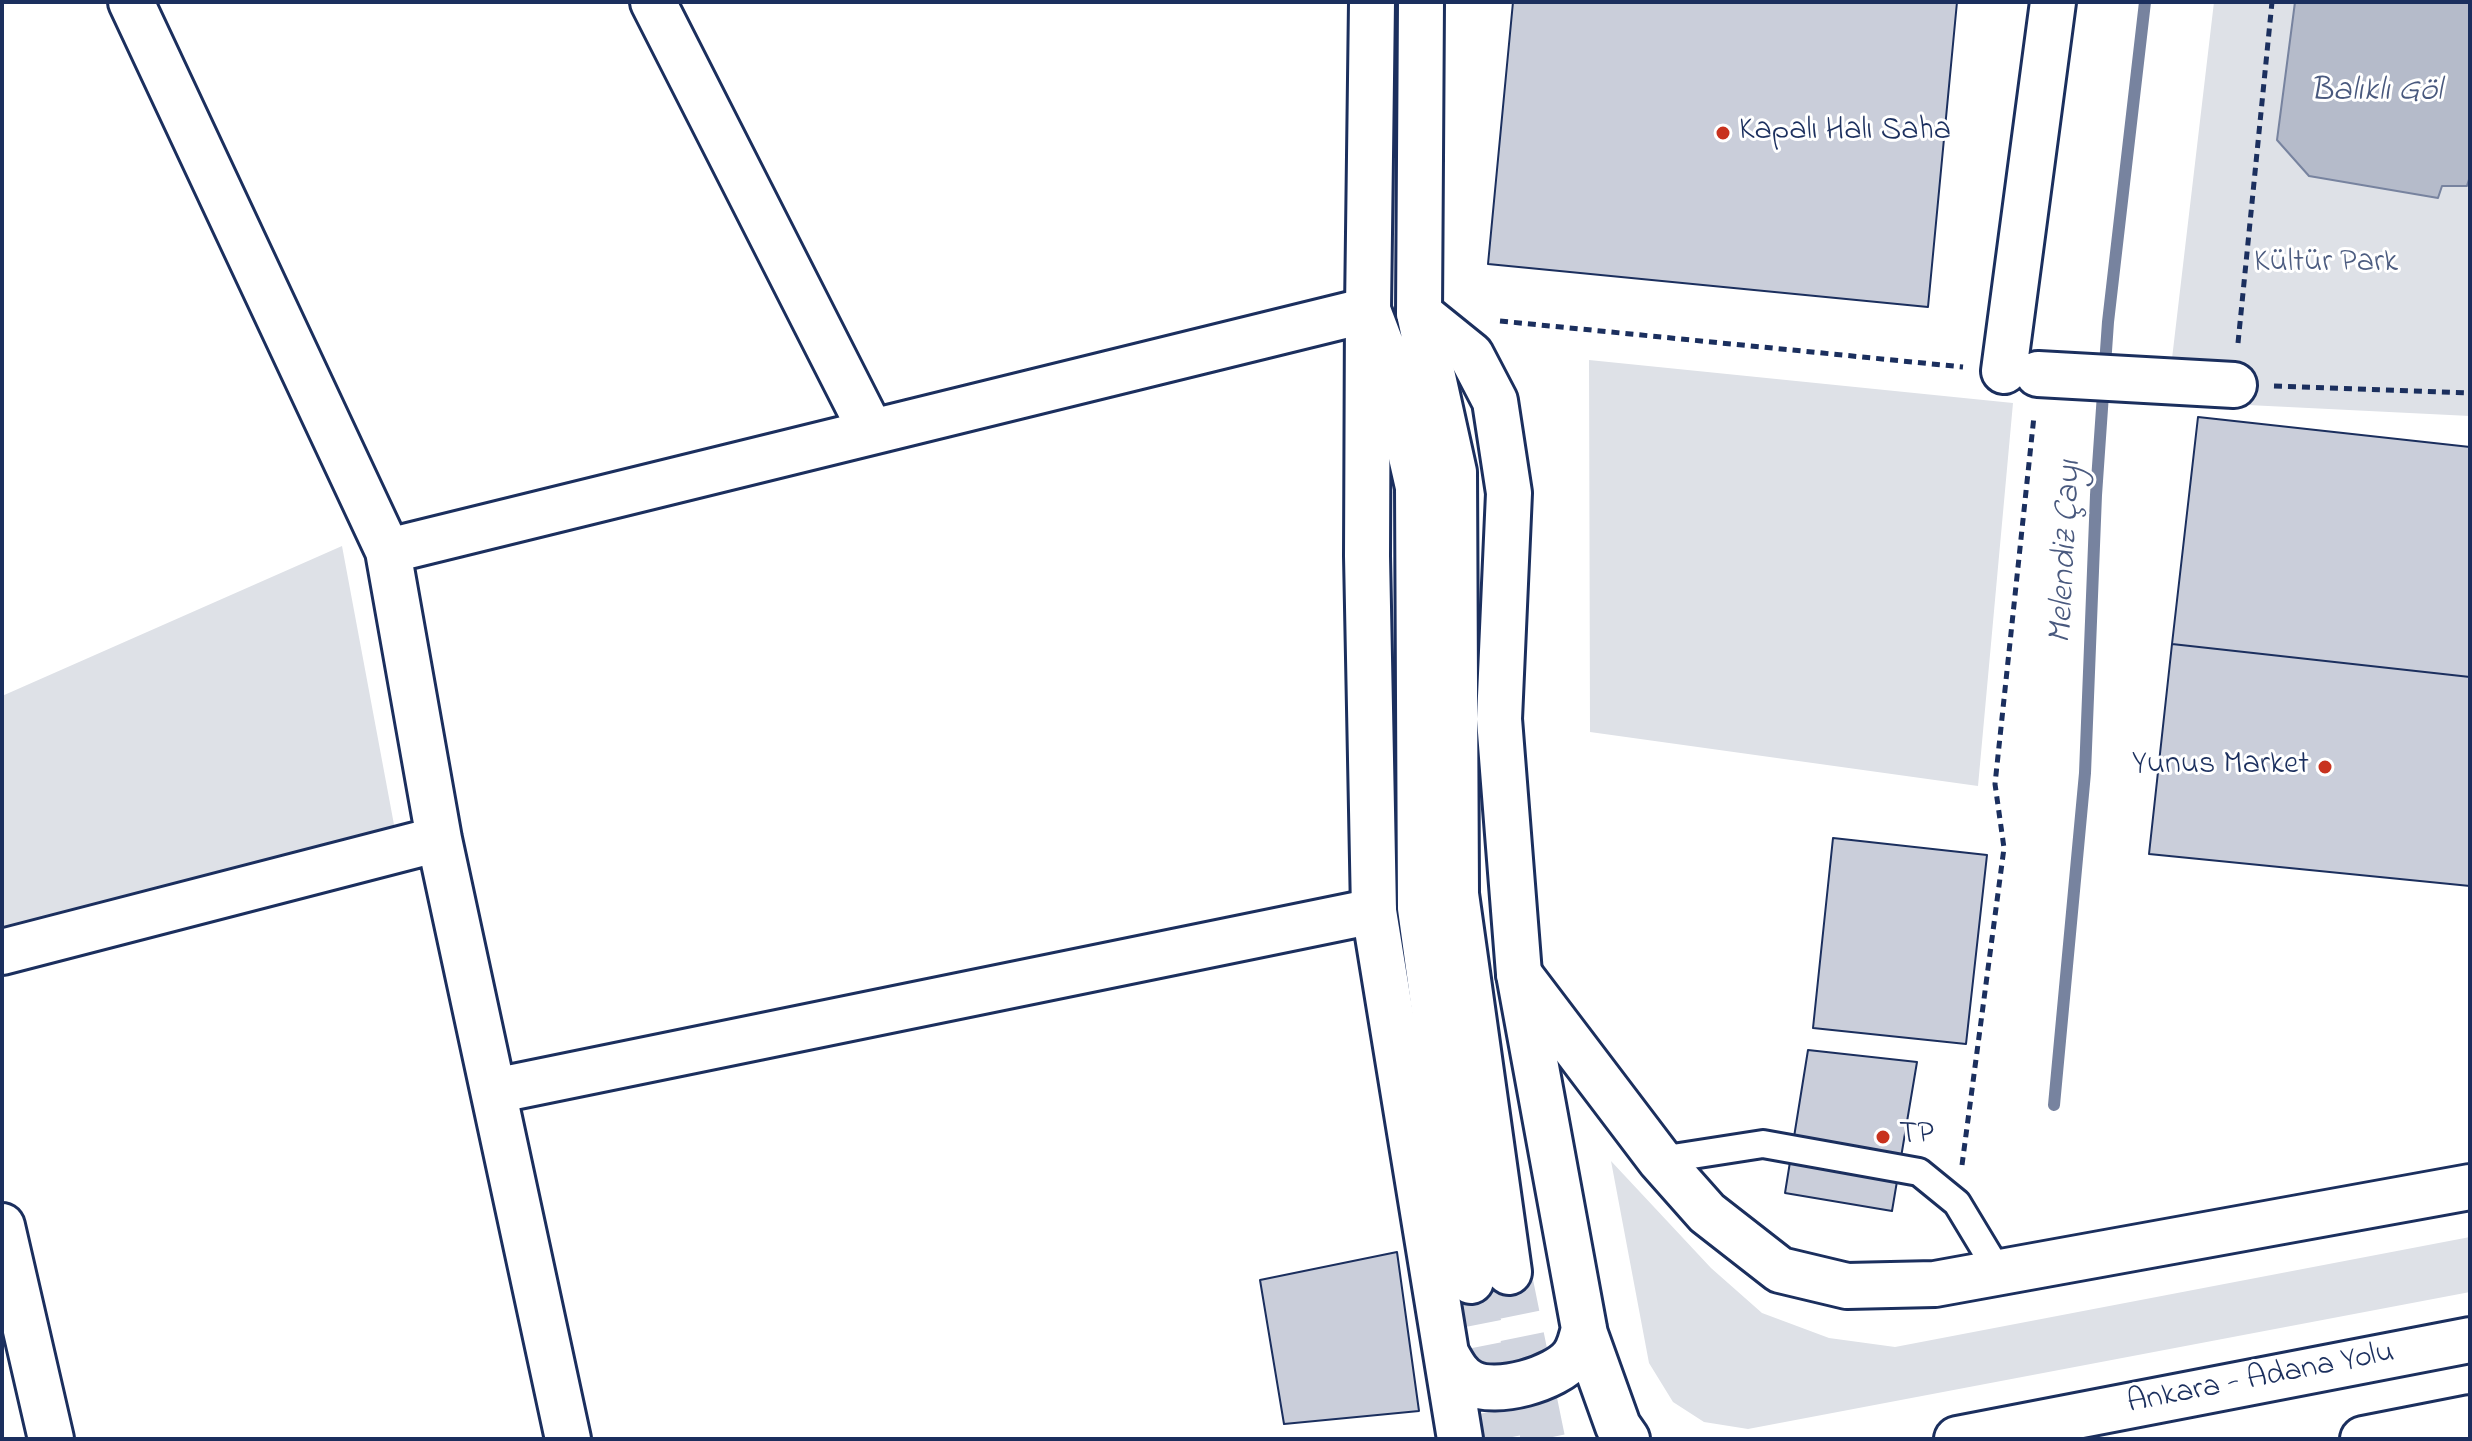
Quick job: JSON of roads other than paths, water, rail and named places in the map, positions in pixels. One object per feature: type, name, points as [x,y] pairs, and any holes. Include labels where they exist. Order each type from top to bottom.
[{"type":"main road","points":[[131,2],[388,551],[439,839],[568,1439]]},
{"type":"main road","points":[[653,2],[871,431]]},
{"type":"main road","points":[[1372,2],[1367,556],[1374,911],[1460,1439]]},
{"type":"main road","points":[[1368,310],[1392,373],[1418,487],[1420,908],[1490,1277],[1456,894],[1454,472],[1419,313],[1421,2]]},
{"type":"main road","points":[[2053,2],[2021,372],[2234,385]]},
{"type":"main road","points":[[388,551],[1368,310]]},
{"type":"main road","points":[[1419,313],[1471,355],[1495,401],[1509,493],[1499,719],[1519,974],[1584,1328],[1618,1426],[1627,1439]]},
{"type":"main road","points":[[2,952],[439,839]]},
{"type":"main road","points":[[494,1091],[1374,911]]},
{"type":"main road","points":[[1519,974],[1660,1160],[1707,1213],[1780,1270],[1847,1286],[1935,1284],[2470,1187]]},
{"type":"main road","points":[[2,1226],[51,1439]]},
{"type":"main road","points":[[1447,1355],[1461,1376],[1473,1384],[1496,1388],[1507,1386],[1548,1377],[1561,1368],[1574,1356],[1584,1328]]},
{"type":"main road","name":"Ankara - Adana Yolu","points":[[1957,1439],[2470,1340]]},
{"type":"main road","points":[[2363,1439],[2470,1418]]},
{"type":"lane","points":[[1660,1160],[1763,1144],[1919,1172],[1957,1203],[1998,1271]]},
{"type":"water","name":"Balıklı Göl","points":[[2295,2],[2470,2],[2470,176],[2467,186],[2442,186],[2438,198],[2309,176],[2277,140]]},
{"type":"waterway","name":"Melendiz Çayı","points":[[2054,1105],[2085,773],[2096,495],[2108,322],[2145,2]]},
{"type":"tunnel","points":[[1509,1272],[1543,1439]]},
{"type":"tunnel","points":[[1471,1281],[1502,1439]]},
{"type":"place","name":"Kapalı Halı Saha","points":[[1723,133]]},
{"type":"place","name":"Yunus Market","points":[[2325,767]]},
{"type":"place","name":"TP","points":[[1883,1137]]},
{"type":"park label","name":"Kültür Park","points":[[2326,265]]}]
